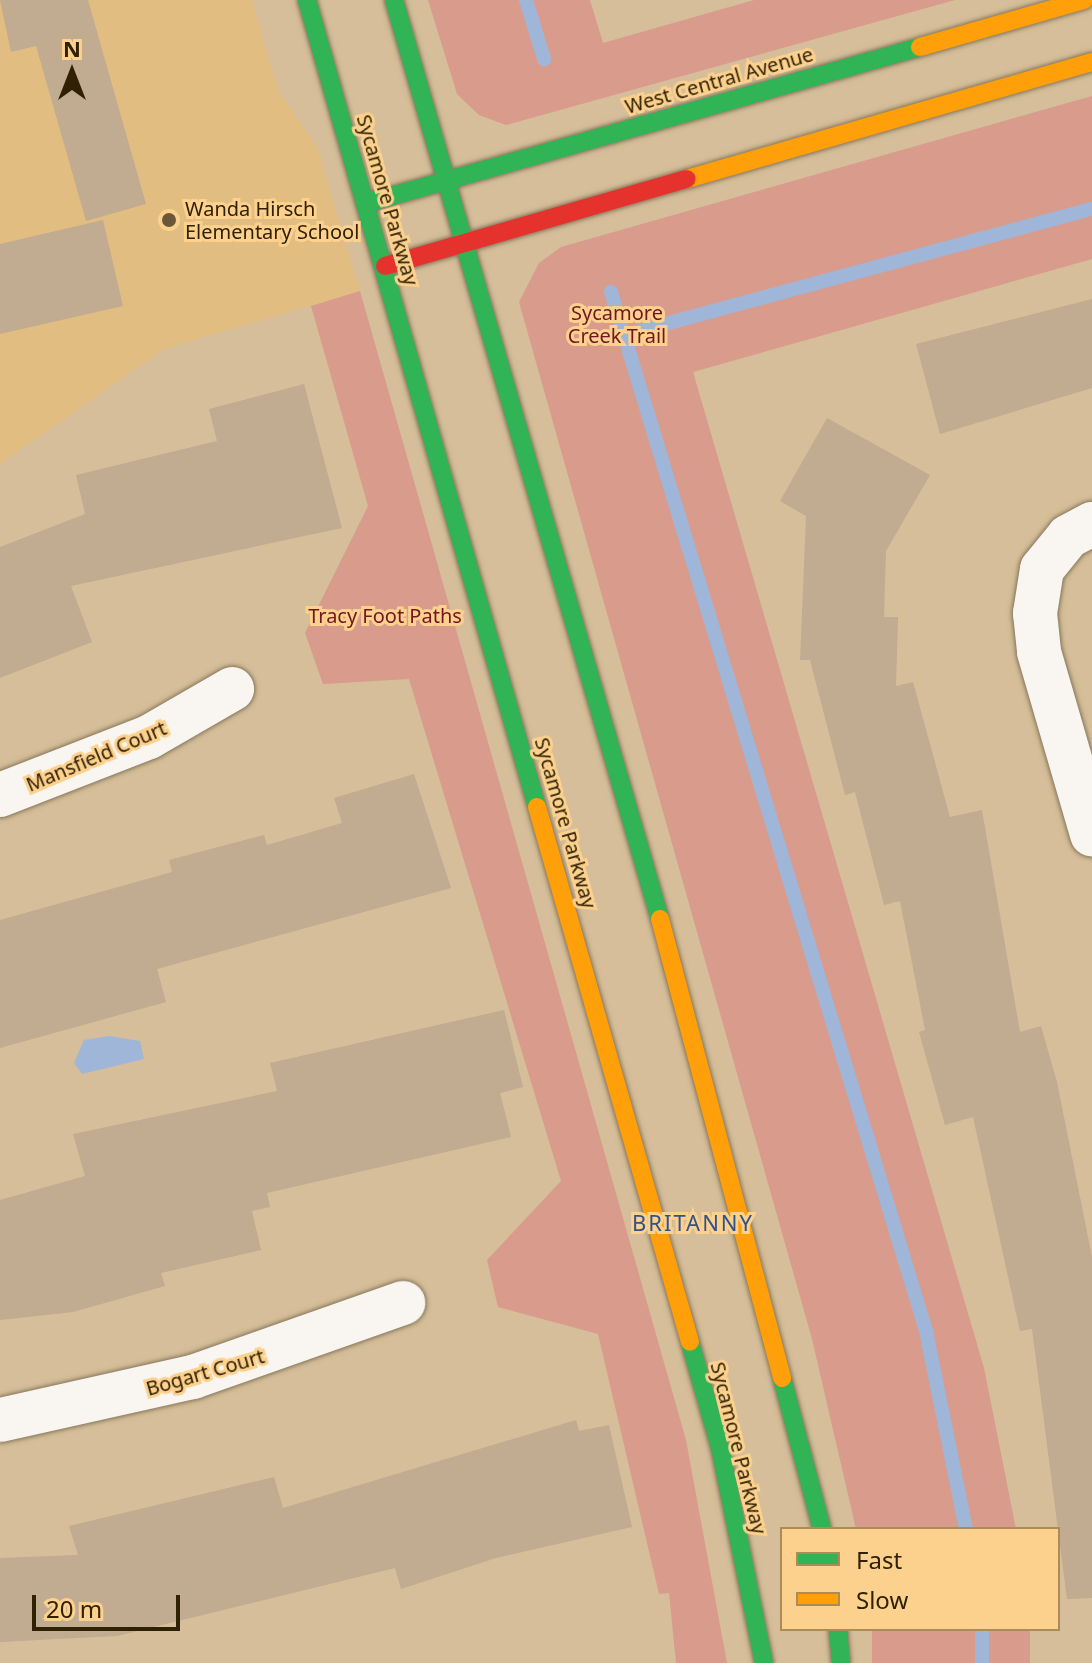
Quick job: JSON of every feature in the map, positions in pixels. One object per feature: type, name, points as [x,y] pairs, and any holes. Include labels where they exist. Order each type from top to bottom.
[{"type":"main road","name":"Sycamore Parkway","points":[[307,0],[720,1447],[764,1663]]},
{"type":"main road","points":[[394,0],[636,829],[821,1527]]},
{"type":"main road","name":"West Central Avenue","points":[[367,203],[1084,0]]},
{"type":"main road","points":[[385,266],[1092,62]]},
{"type":"main road","points":[[838,1631],[841,1663]]},
{"type":"street","points":[[1092,524],[1068,537],[1042,569],[1039,652],[1092,834]]},
{"type":"street","name":"Mansfield Court","points":[[0,795],[149,737],[232,689]]},
{"type":"street","name":"Bogart Court","points":[[0,1420],[193,1377],[403,1303]]},
{"type":"shaded area","name":"Wanda Hirsch Elementary School","points":[[0,0],[252,0],[278,90],[318,149],[360,291],[164,349],[0,464]]},
{"type":"green space","points":[[428,0],[590,0],[603,43],[754,0],[955,0],[506,125],[479,115],[457,94]]},
{"type":"green space","name":"Sycamore Creek Trail","points":[[1092,96],[1092,259],[693,372],[984,1368],[1016,1527],[856,1527],[812,1339],[519,302],[539,263],[561,247]]},
{"type":"green space","name":"Tracy Foot Paths","points":[[360,291],[686,1440],[727,1663],[676,1663],[669,1593],[659,1594],[598,1334],[498,1307],[487,1260],[561,1181],[409,679],[323,684],[305,633],[368,506],[311,306]]},
{"type":"green space","points":[[872,1631],[1030,1631],[1030,1663],[872,1663]]},
{"type":"water","points":[[109,1036],[140,1041],[144,1059],[82,1074],[74,1063],[84,1040]]},
{"type":"building","points":[[0,0],[88,0],[146,204],[86,221],[36,46],[11,52]]},
{"type":"building","points":[[103,220],[123,306],[0,334],[0,244]]},
{"type":"building","points":[[1092,299],[1092,388],[940,434],[916,344]]},
{"type":"building","points":[[304,384],[342,528],[71,586],[92,642],[0,678],[0,547],[85,514],[76,475],[217,441],[209,409]]},
{"type":"building","points":[[827,418],[930,475],[886,551],[884,617],[898,617],[896,686],[913,682],[950,817],[982,810],[1020,1032],[1041,1026],[1057,1082],[1092,1257],[1092,1598],[1067,1599],[1032,1329],[1020,1331],[973,1117],[945,1125],[919,1032],[925,1030],[900,901],[884,905],[855,792],[845,795],[810,660],[800,660],[806,516],[780,501]]},
{"type":"building","points":[[414,774],[451,888],[157,969],[166,1002],[0,1048],[0,920],[172,872],[169,860],[264,835],[267,845],[342,823],[334,798]]},
{"type":"building","points":[[504,1010],[523,1087],[500,1093],[511,1137],[267,1193],[270,1207],[252,1211],[261,1250],[161,1273],[165,1286],[73,1312],[0,1320],[0,1200],[85,1176],[73,1134],[277,1091],[270,1063]]},
{"type":"building","points":[[576,1420],[579,1431],[609,1425],[632,1527],[496,1558],[401,1589],[395,1568],[117,1636],[0,1642],[0,1558],[78,1555],[69,1526],[274,1477],[283,1508]]},
{"type":"waterway","points":[[526,0],[544,59]]},
{"type":"waterway","points":[[624,335],[1092,209]]},
{"type":"waterway","points":[[611,292],[926,1331],[966,1527]]},
{"type":"waterway","points":[[982,1631],[982,1663]]},
{"type":"traffic: fast","points":[[307,0],[537,807]]},
{"type":"traffic: fast","points":[[394,0],[660,919]]},
{"type":"traffic: fast","points":[[367,203],[920,47]]},
{"type":"traffic: fast","points":[[690,1342],[720,1447],[764,1663]]},
{"type":"traffic: fast","points":[[782,1378],[821,1527]]},
{"type":"traffic: fast","points":[[838,1631],[841,1663]]},
{"type":"traffic: slow","points":[[920,47],[1084,0]]},
{"type":"traffic: slow","points":[[687,179],[1092,62]]},
{"type":"traffic: slow","points":[[537,807],[690,1342]]},
{"type":"traffic: slow","points":[[660,919],[782,1378]]},
{"type":"traffic: jam","points":[[385,266],[687,179]]},
{"type":"place","name":"Wanda Hirsch Elementary School","points":[[169,220]]},
{"type":"district","name":"BRITANNY","points":[[693,1223]]}]
